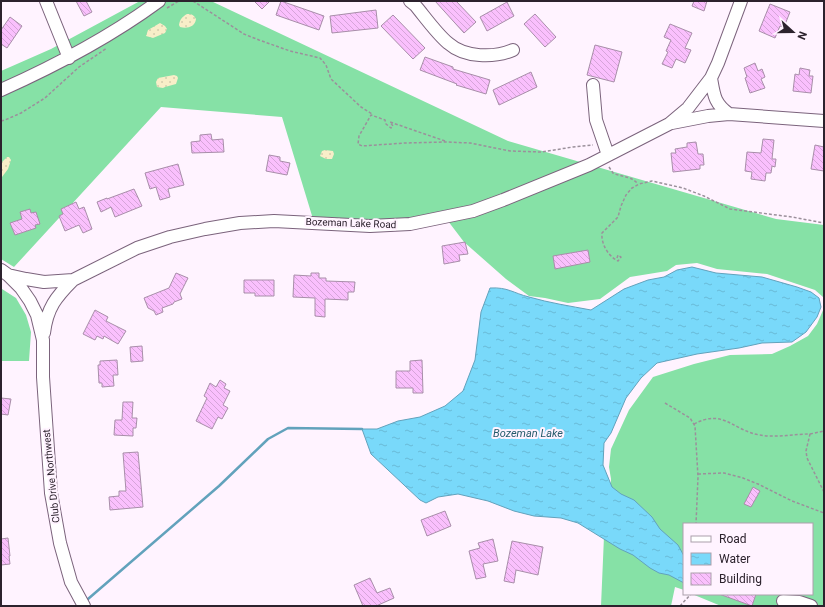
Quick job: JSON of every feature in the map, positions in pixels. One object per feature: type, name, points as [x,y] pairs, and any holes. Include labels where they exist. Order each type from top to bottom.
[{"type":"street","points":[[46,1],[69,58]]},
{"type":"street","points":[[410,1],[446,42],[462,52],[483,55],[504,54],[513,50]]},
{"type":"street","name":"Bozeman Lake Road","points":[[5,272],[26,279],[44,282],[73,280],[137,248],[170,237],[240,223],[274,221],[370,226],[410,224],[473,211],[533,188],[589,164],[608,159],[669,124],[688,108],[711,78],[741,1]]},
{"type":"street","points":[[1,90],[69,58],[161,6]]},
{"type":"street","points":[[711,78],[718,105],[730,114]]},
{"type":"street","points":[[593,85],[596,120],[608,159]]},
{"type":"street","points":[[669,124],[692,118],[730,114],[824,122]]},
{"type":"street","name":"Club Drive Northwest","points":[[5,272],[21,288],[30,301],[37,315],[43,340]]},
{"type":"street","name":"Club Drive Northwest","points":[[73,280],[62,290],[51,305],[46,321],[43,340],[43,377],[51,493],[60,543],[71,582],[84,606]]},
{"type":"street","points":[[784,601],[798,602],[811,606]]},
{"type":"path","points":[[161,6],[179,1]]},
{"type":"path","points":[[193,1],[244,34],[290,51],[320,58],[326,65],[332,79],[361,107],[372,114]]},
{"type":"path","points":[[1,121],[21,113],[45,98],[79,67],[111,46]]},
{"type":"path","points":[[445,141],[390,122],[393,126],[390,128],[386,124],[386,120],[371,115],[359,136],[358,144],[362,146],[405,143],[470,143],[510,152],[541,152],[578,146],[597,146]]},
{"type":"path","points":[[608,159],[612,173],[628,177],[636,181],[638,184]]},
{"type":"path","points":[[617,258],[618,256],[621,257],[618,261],[614,259],[606,249],[602,233],[618,217],[624,200],[632,188],[639,184],[652,181],[683,188],[704,196],[730,210],[792,217],[824,223]]},
{"type":"path","points":[[665,403],[690,418],[695,426],[698,474],[696,523]]},
{"type":"path","points":[[694,424],[708,418],[718,418],[739,426],[752,434],[810,434],[806,451],[807,458],[824,492]]},
{"type":"path","points":[[810,434],[824,431]]},
{"type":"path","points":[[698,474],[724,473],[743,478],[792,501],[824,513]]},
{"type":"path","points":[[680,606],[690,595]]},
{"type":"green space","points":[[140,1],[211,1],[508,141],[776,219],[824,225],[824,304],[823,297],[815,290],[767,274],[717,269],[697,263],[676,265],[667,271],[630,277],[600,299],[568,303],[529,296],[506,279],[464,242],[448,221],[388,232],[313,219],[282,117],[161,107],[14,267],[1,259],[1,71],[51,49]]},
{"type":"green space","points":[[2,289],[16,298],[26,315],[31,332],[29,361],[1,361]]},
{"type":"green space","points":[[824,308],[824,606],[721,606],[694,595],[813,595],[813,523],[683,523],[683,590],[675,587],[671,606],[601,606],[605,513],[610,495],[611,479],[609,467],[611,449],[629,410],[653,377],[694,364],[730,355],[772,354],[808,336],[817,324]]},
{"type":"sand","points":[[187,14],[194,16],[196,19],[194,24],[190,27],[180,27],[179,25],[181,20]]},
{"type":"sand","points":[[160,23],[167,29],[165,33],[153,38],[146,36],[148,30]]},
{"type":"sand","points":[[174,75],[178,78],[176,84],[163,88],[157,87],[156,82],[158,78]]},
{"type":"sand","points":[[322,151],[333,151],[334,154],[332,159],[326,159],[320,156]]},
{"type":"sand","points":[[7,157],[11,160],[8,169],[2,177],[1,163]]},
{"type":"water","name":"Bozeman Lake","points":[[692,267],[716,273],[762,277],[811,292],[819,298],[821,307],[817,317],[806,332],[792,342],[762,343],[697,354],[657,363],[641,378],[626,398],[611,433],[604,443],[603,465],[612,487],[621,494],[634,500],[652,517],[660,529],[678,545],[683,554],[683,582],[669,575],[659,573],[650,568],[633,555],[620,549],[578,523],[561,518],[534,516],[514,511],[488,501],[458,494],[438,497],[426,503],[420,500],[371,454],[362,429],[377,429],[398,421],[420,417],[445,406],[463,391],[475,360],[481,312],[490,288],[506,289],[537,299],[591,310],[624,289],[648,280],[664,277],[677,270]]},
{"type":"building","points":[[76,1],[86,1],[92,12],[84,16]]},
{"type":"building","points":[[254,1],[270,1],[262,9]]},
{"type":"building","points":[[281,1],[324,16],[319,30],[276,15]]},
{"type":"building","points":[[435,1],[456,1],[476,22],[464,33]]},
{"type":"building","points":[[694,1],[707,1],[704,11],[692,6]]},
{"type":"building","points":[[507,2],[514,16],[487,31],[480,17]]},
{"type":"building","points":[[770,4],[790,12],[784,27],[780,26],[775,38],[759,31]]},
{"type":"building","points":[[376,10],[378,28],[332,33],[330,16]]},
{"type":"building","points":[[535,14],[556,37],[545,47],[524,24]]},
{"type":"building","points":[[393,15],[425,48],[413,59],[381,26]]},
{"type":"building","points":[[10,17],[22,26],[7,48],[1,44],[1,30]]},
{"type":"building","points":[[670,24],[692,33],[685,48],[691,50],[685,63],[676,59],[672,68],[662,64],[668,52],[666,51],[671,40],[664,37]]},
{"type":"building","points":[[595,45],[622,52],[614,82],[587,75]]},
{"type":"building","points":[[425,57],[453,67],[453,69],[490,80],[486,94],[456,85],[457,84],[420,70]]},
{"type":"building","points":[[755,63],[758,71],[762,69],[765,77],[761,79],[765,88],[750,93],[745,78],[747,77],[744,68]]},
{"type":"building","points":[[800,68],[810,70],[809,76],[813,76],[811,93],[793,91],[795,74],[799,75]]},
{"type":"building","points":[[531,72],[537,87],[499,105],[493,90]]},
{"type":"building","points":[[211,134],[212,140],[223,139],[224,152],[192,153],[191,142],[200,141],[200,135]]},
{"type":"building","points":[[763,139],[774,140],[772,159],[776,159],[775,167],[772,166],[771,173],[766,173],[765,181],[751,179],[752,172],[745,171],[747,152],[761,153]]},
{"type":"building","points":[[696,142],[698,154],[703,154],[704,165],[700,165],[700,169],[673,172],[671,153],[676,153],[675,149],[687,147],[687,143]]},
{"type":"building","points":[[815,145],[824,147],[824,171],[811,169]]},
{"type":"building","points":[[269,155],[280,157],[280,161],[290,163],[287,175],[266,171]]},
{"type":"building","points":[[178,164],[184,185],[168,189],[170,197],[160,200],[156,187],[150,189],[145,173]]},
{"type":"building","points":[[134,189],[142,206],[115,217],[111,207],[101,212],[97,202]]},
{"type":"building","points":[[76,202],[79,209],[84,207],[92,229],[83,233],[79,225],[65,231],[59,216],[63,214],[61,209]]},
{"type":"building","points":[[30,209],[31,213],[36,212],[40,224],[35,225],[36,228],[15,235],[10,223],[22,219],[20,212]]},
{"type":"building","points":[[465,242],[468,254],[459,255],[460,261],[444,264],[442,246]]},
{"type":"building","points":[[588,250],[590,262],[555,269],[553,256]]},
{"type":"building","points":[[176,273],[188,278],[180,294],[182,299],[162,308],[163,312],[156,315],[154,311],[148,308],[144,298],[169,288]]},
{"type":"building","points":[[311,273],[319,273],[319,278],[326,278],[326,281],[355,282],[354,292],[348,292],[348,300],[325,299],[325,317],[315,316],[315,298],[293,297],[294,275],[311,276]]},
{"type":"building","points":[[244,280],[274,280],[274,296],[255,296],[255,293],[244,293]]},
{"type":"building","points":[[95,310],[108,317],[106,321],[126,331],[118,344],[104,336],[103,339],[97,336],[95,340],[83,334]]},
{"type":"building","points":[[142,346],[143,361],[131,362],[130,347]]},
{"type":"building","points":[[117,360],[118,375],[113,375],[114,386],[102,387],[102,383],[99,383],[98,365],[100,365],[100,361]]},
{"type":"building","points":[[422,360],[423,393],[413,393],[413,388],[396,388],[396,371],[410,371],[410,361]]},
{"type":"building","points":[[220,380],[226,384],[224,388],[230,391],[223,405],[228,408],[222,419],[218,417],[212,429],[196,421],[207,398],[204,396],[210,383],[216,387]]},
{"type":"building","points":[[1,398],[11,399],[8,415],[1,414]]},
{"type":"building","points":[[123,402],[133,402],[132,418],[137,418],[136,428],[133,428],[133,436],[114,435],[115,420],[122,420]]},
{"type":"building","points":[[138,452],[143,507],[110,510],[109,497],[119,496],[119,491],[126,491],[123,453]]},
{"type":"building","points":[[753,487],[760,491],[751,507],[744,504]]},
{"type":"building","points":[[445,511],[451,526],[427,536],[421,520]]},
{"type":"building","points":[[8,538],[10,564],[1,565],[1,539]]},
{"type":"building","points":[[493,539],[498,561],[483,564],[486,577],[476,579],[469,551],[480,548],[478,543]]},
{"type":"building","points":[[512,541],[543,547],[538,575],[516,570],[514,583],[504,581]]},
{"type":"building","points":[[370,578],[377,593],[390,588],[394,598],[376,606],[363,606],[354,585]]},
{"type":"building","points":[[722,595],[756,595],[752,606]]},
{"type":"waterway","points":[[88,599],[219,486],[268,439],[288,428],[362,429]]}]
